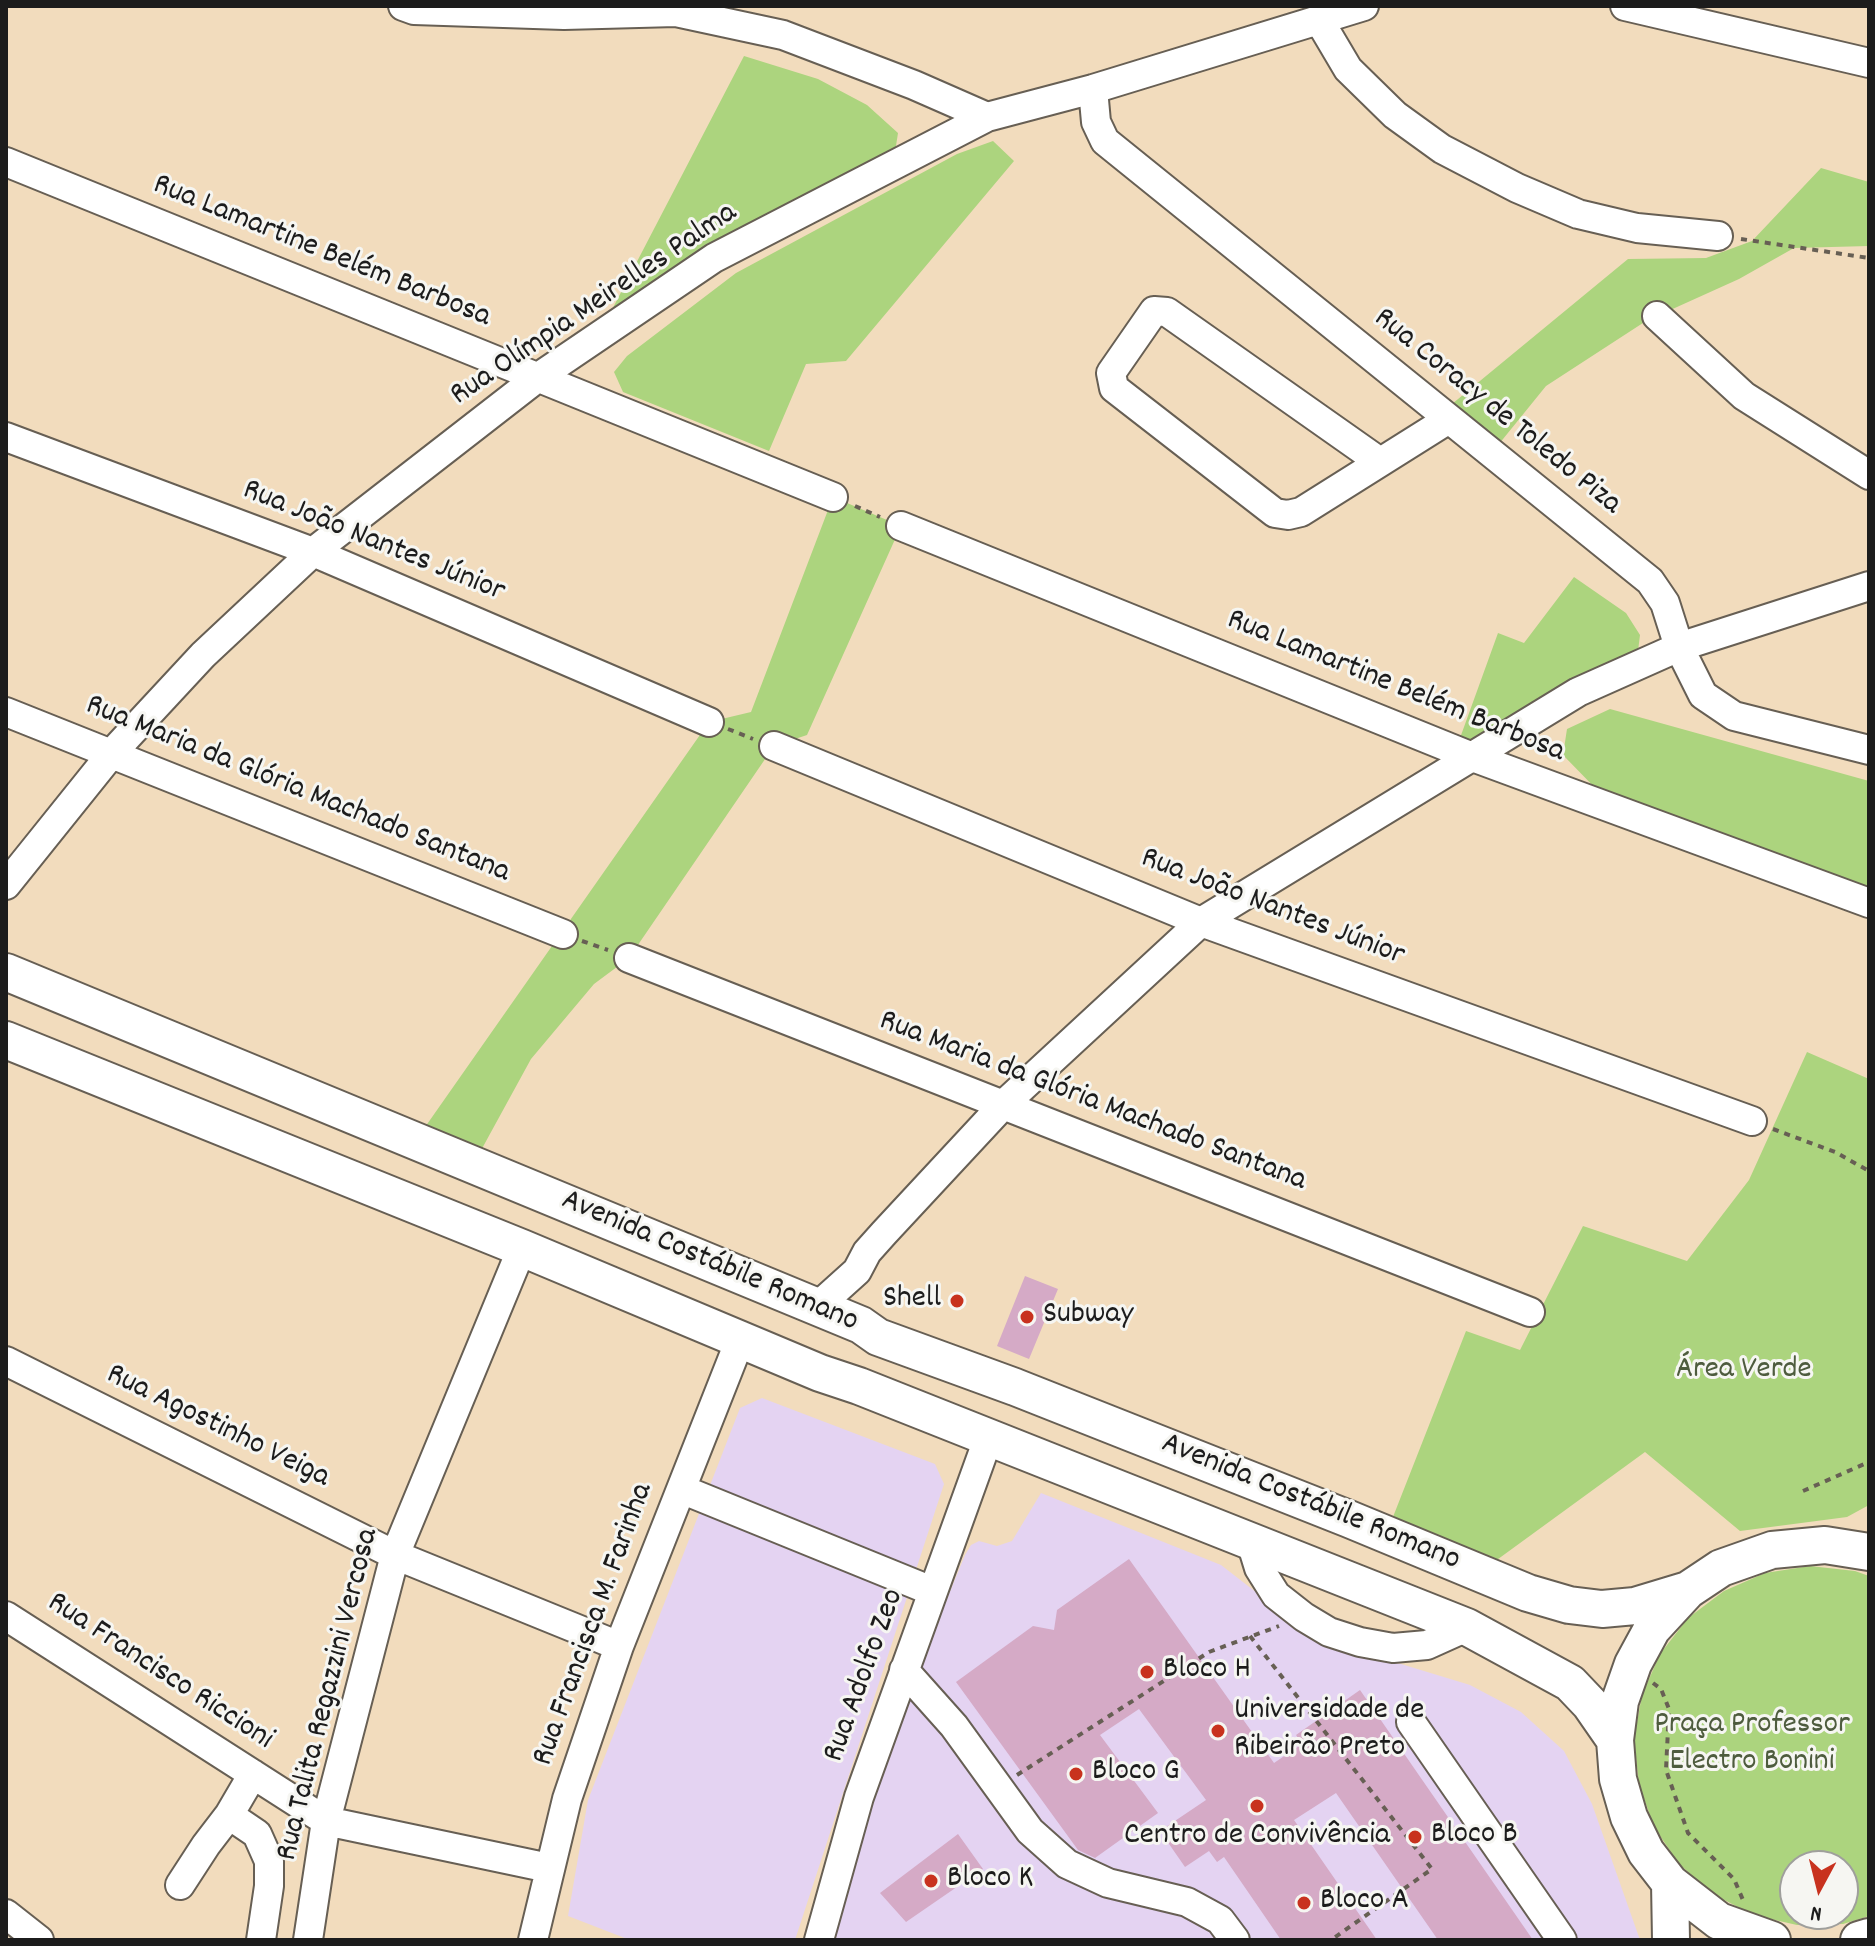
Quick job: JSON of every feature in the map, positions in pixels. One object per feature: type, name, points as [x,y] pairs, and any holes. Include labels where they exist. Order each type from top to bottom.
[{"type":"main road","name":"Avenida Costábile Romano","points":[[6,972],[870,1331],[1030,1392],[1528,1593],[1569,1605],[1602,1609],[1635,1606],[1688,1590]]},
{"type":"main road","name":"Avenida Costábile Romano","points":[[6,1040],[522,1248],[820,1373],[1467,1627],[1570,1683],[1590,1704],[1615,1740]]},
{"type":"main road","points":[[472,1228],[469,1206],[474,1191],[494,1173]]},
{"type":"main road","points":[[859,1386],[874,1377],[881,1364],[870,1331]]},
{"type":"main road","points":[[1825,1545],[1869,1529]]},
{"type":"main road","points":[[1759,1935],[1719,1921],[1670,1883],[1646,1852],[1629,1817],[1618,1779],[1615,1740],[1620,1701],[1633,1664],[1652,1629],[1688,1590],[1721,1568],[1772,1550],[1825,1545],[1869,1552]]},
{"type":"main road","points":[[1670,1883],[1671,1940]]},
{"type":"main road","points":[[1859,1940],[1869,1937]]},
{"type":"street","points":[[403,6],[414,10],[564,15],[676,12],[783,35],[914,85],[987,117]]},
{"type":"street","name":"Rua Olímpia Meirelles Palma","points":[[6,885],[112,753],[203,655],[313,552],[537,378],[714,258],[987,117],[1093,89],[1364,6]]},
{"type":"street","points":[[1625,6],[1869,63]]},
{"type":"street","points":[[1319,20],[1348,69],[1395,115],[1442,149],[1517,188],[1578,214],[1637,228],[1718,236]]},
{"type":"street","name":"Rua Coracy de Toledo Piza","points":[[1093,89],[1096,122],[1105,141],[1650,581],[1665,603],[1679,647],[1703,695],[1734,716],[1869,750]]},
{"type":"street","name":"Rua Lamartine Belém Barbosa","points":[[6,162],[833,497]]},
{"type":"street","points":[[1380,462],[1167,312],[1154,311],[1111,373],[1114,388],[1275,513],[1288,515],[1301,512],[1449,419]]},
{"type":"street","points":[[1657,316],[1744,396],[1869,475]]},
{"type":"street","name":"Rua João Nantes Júnior","points":[[6,437],[313,552],[709,722]]},
{"type":"street","name":"Rua Lamartine Belém Barbosa","points":[[901,526],[1470,756],[1869,903]]},
{"type":"street","points":[[817,1307],[857,1271],[867,1252],[1003,1105],[1201,922],[1578,692],[1679,647],[1869,586]]},
{"type":"street","name":"Rua Maria da Glória Machado Santana","points":[[6,712],[563,934]]},
{"type":"street","name":"Rua João Nantes Júnior","points":[[774,746],[1201,922],[1752,1121]]},
{"type":"street","name":"Rua Maria da Glória Machado Santana","points":[[629,958],[1530,1312]]},
{"type":"street","name":"Rua Talita Regazzini Vercosa","points":[[308,1940],[326,1821],[395,1555],[522,1248]]},
{"type":"street","points":[[857,1271],[870,1331]]},
{"type":"street","name":"Rua Francisca M. Farinha","points":[[533,1940],[567,1799],[619,1646],[740,1340]]},
{"type":"street","name":"Rua Agostinho Veiga","points":[[6,1361],[395,1555],[619,1646]]},
{"type":"street","name":"Rua Adolfo Zeo","points":[[819,1940],[859,1797],[988,1439]]},
{"type":"street","points":[[681,1489],[932,1591]]},
{"type":"street","points":[[1251,1542],[1259,1568],[1276,1595],[1329,1632],[1393,1648],[1427,1645],[1467,1627]]},
{"type":"street","name":"Rua Francisco Riccioni","points":[[6,1616],[326,1821],[549,1868]]},
{"type":"street","points":[[904,1670],[954,1726],[1030,1831],[1067,1864],[1108,1883],[1187,1902],[1220,1920],[1235,1940]]},
{"type":"street","points":[[1411,1722],[1562,1940]]},
{"type":"street","points":[[180,1885],[229,1815],[253,1774]]},
{"type":"street","points":[[229,1815],[257,1834],[269,1861],[269,1886],[261,1940]]},
{"type":"street","points":[[6,1914],[39,1940]]},
{"type":"path","points":[[1718,236],[1869,258]]},
{"type":"path","points":[[833,497],[901,526]]},
{"type":"path","points":[[709,722],[774,746]]},
{"type":"path","points":[[563,934],[629,958]]},
{"type":"path","points":[[1752,1121],[1835,1152],[1869,1171]]},
{"type":"path","points":[[1803,1491],[1869,1462]]},
{"type":"path","points":[[998,1787],[1209,1652],[1304,1617]]},
{"type":"path","points":[[1250,1636],[1432,1869],[1331,1940]]},
{"type":"path","points":[[1645,1677],[1661,1689],[1669,1709],[1666,1770],[1688,1833],[1734,1879],[1759,1935]]},
{"type":"shaded area","points":[[762,1398],[935,1464],[944,1484],[795,1940],[630,1940],[568,1916],[588,1800],[740,1408]]},
{"type":"shaded area","name":"Universidade de Ribeirão Preto","points":[[1041,1493],[1221,1565],[1319,1641],[1359,1657],[1401,1664],[1470,1685],[1521,1712],[1564,1751],[1592,1804],[1640,1940],[828,1940],[874,1776],[965,1555],[971,1545],[979,1541],[997,1546],[1012,1541]]},
{"type":"green space","points":[[744,56],[818,79],[867,105],[898,133],[893,165],[605,323]]},
{"type":"green space","points":[[993,141],[1014,161],[846,361],[806,364],[769,451],[623,392],[614,372],[627,356],[736,273],[957,154]]},
{"type":"green space","points":[[1821,168],[1869,182],[1869,246],[1794,248],[1739,279],[1646,321],[1546,386],[1486,460],[1435,418],[1628,259],[1706,258],[1752,241]]},
{"type":"green space","points":[[833,497],[901,526],[807,735],[774,746],[629,958],[594,984],[531,1059],[479,1154],[423,1130],[709,722],[751,712]]},
{"type":"green space","points":[[1574,577],[1626,613],[1640,635],[1637,659],[1474,742],[1460,738],[1498,633],[1524,643]]},
{"type":"green space","points":[[1610,709],[1869,781],[1869,888],[1600,793],[1563,755],[1567,729]]},
{"type":"green space","name":"Área Verde","points":[[1807,1052],[1869,1079],[1869,1505],[1847,1517],[1740,1531],[1645,1452],[1494,1562],[1391,1522],[1466,1331],[1520,1350],[1583,1226],[1687,1261],[1749,1180]]},
{"type":"green space","name":"Praça Professor Electro Bonini","points":[[1810,1566],[1855,1571],[1869,1576],[1869,1916],[1859,1919],[1859,1850],[1779,1850],[1779,1921],[1753,1915],[1713,1894],[1679,1864],[1654,1827],[1639,1784],[1634,1739],[1642,1695],[1660,1654],[1688,1618],[1724,1591],[1765,1573]]},
{"type":"building","name":"Subway","points":[[1025,1276],[1058,1289],[1029,1359],[997,1346]]},
{"type":"building","points":[[1129,1559],[1274,1763],[1302,1744],[1296,1735],[1360,1690],[1533,1940],[1438,1940],[1336,1793],[1294,1820],[1377,1940],[1281,1940],[1224,1857],[1217,1862],[1209,1851],[1185,1867],[1160,1831],[1206,1800],[1139,1709],[1100,1735],[1158,1813],[1095,1858],[1078,1850],[956,1682],[1033,1626],[1054,1630],[1057,1610]]},
{"type":"building","name":"Bloco K","points":[[958,1834],[983,1869],[906,1922],[880,1893]]},
{"type":"place","name":"Shell","points":[[957,1301]]},
{"type":"place","name":"Subway","points":[[1027,1317]]},
{"type":"place","name":"Bloco H","points":[[1147,1672]]},
{"type":"place","name":"Universidade de Ribeirão Preto","points":[[1218,1731]]},
{"type":"place","name":"Bloco G","points":[[1076,1774]]},
{"type":"place","name":"Centro de Convivência","points":[[1257,1806]]},
{"type":"place","name":"Bloco B","points":[[1415,1837]]},
{"type":"place","name":"Bloco K","points":[[931,1881]]},
{"type":"place","name":"Bloco A","points":[[1304,1903]]}]
